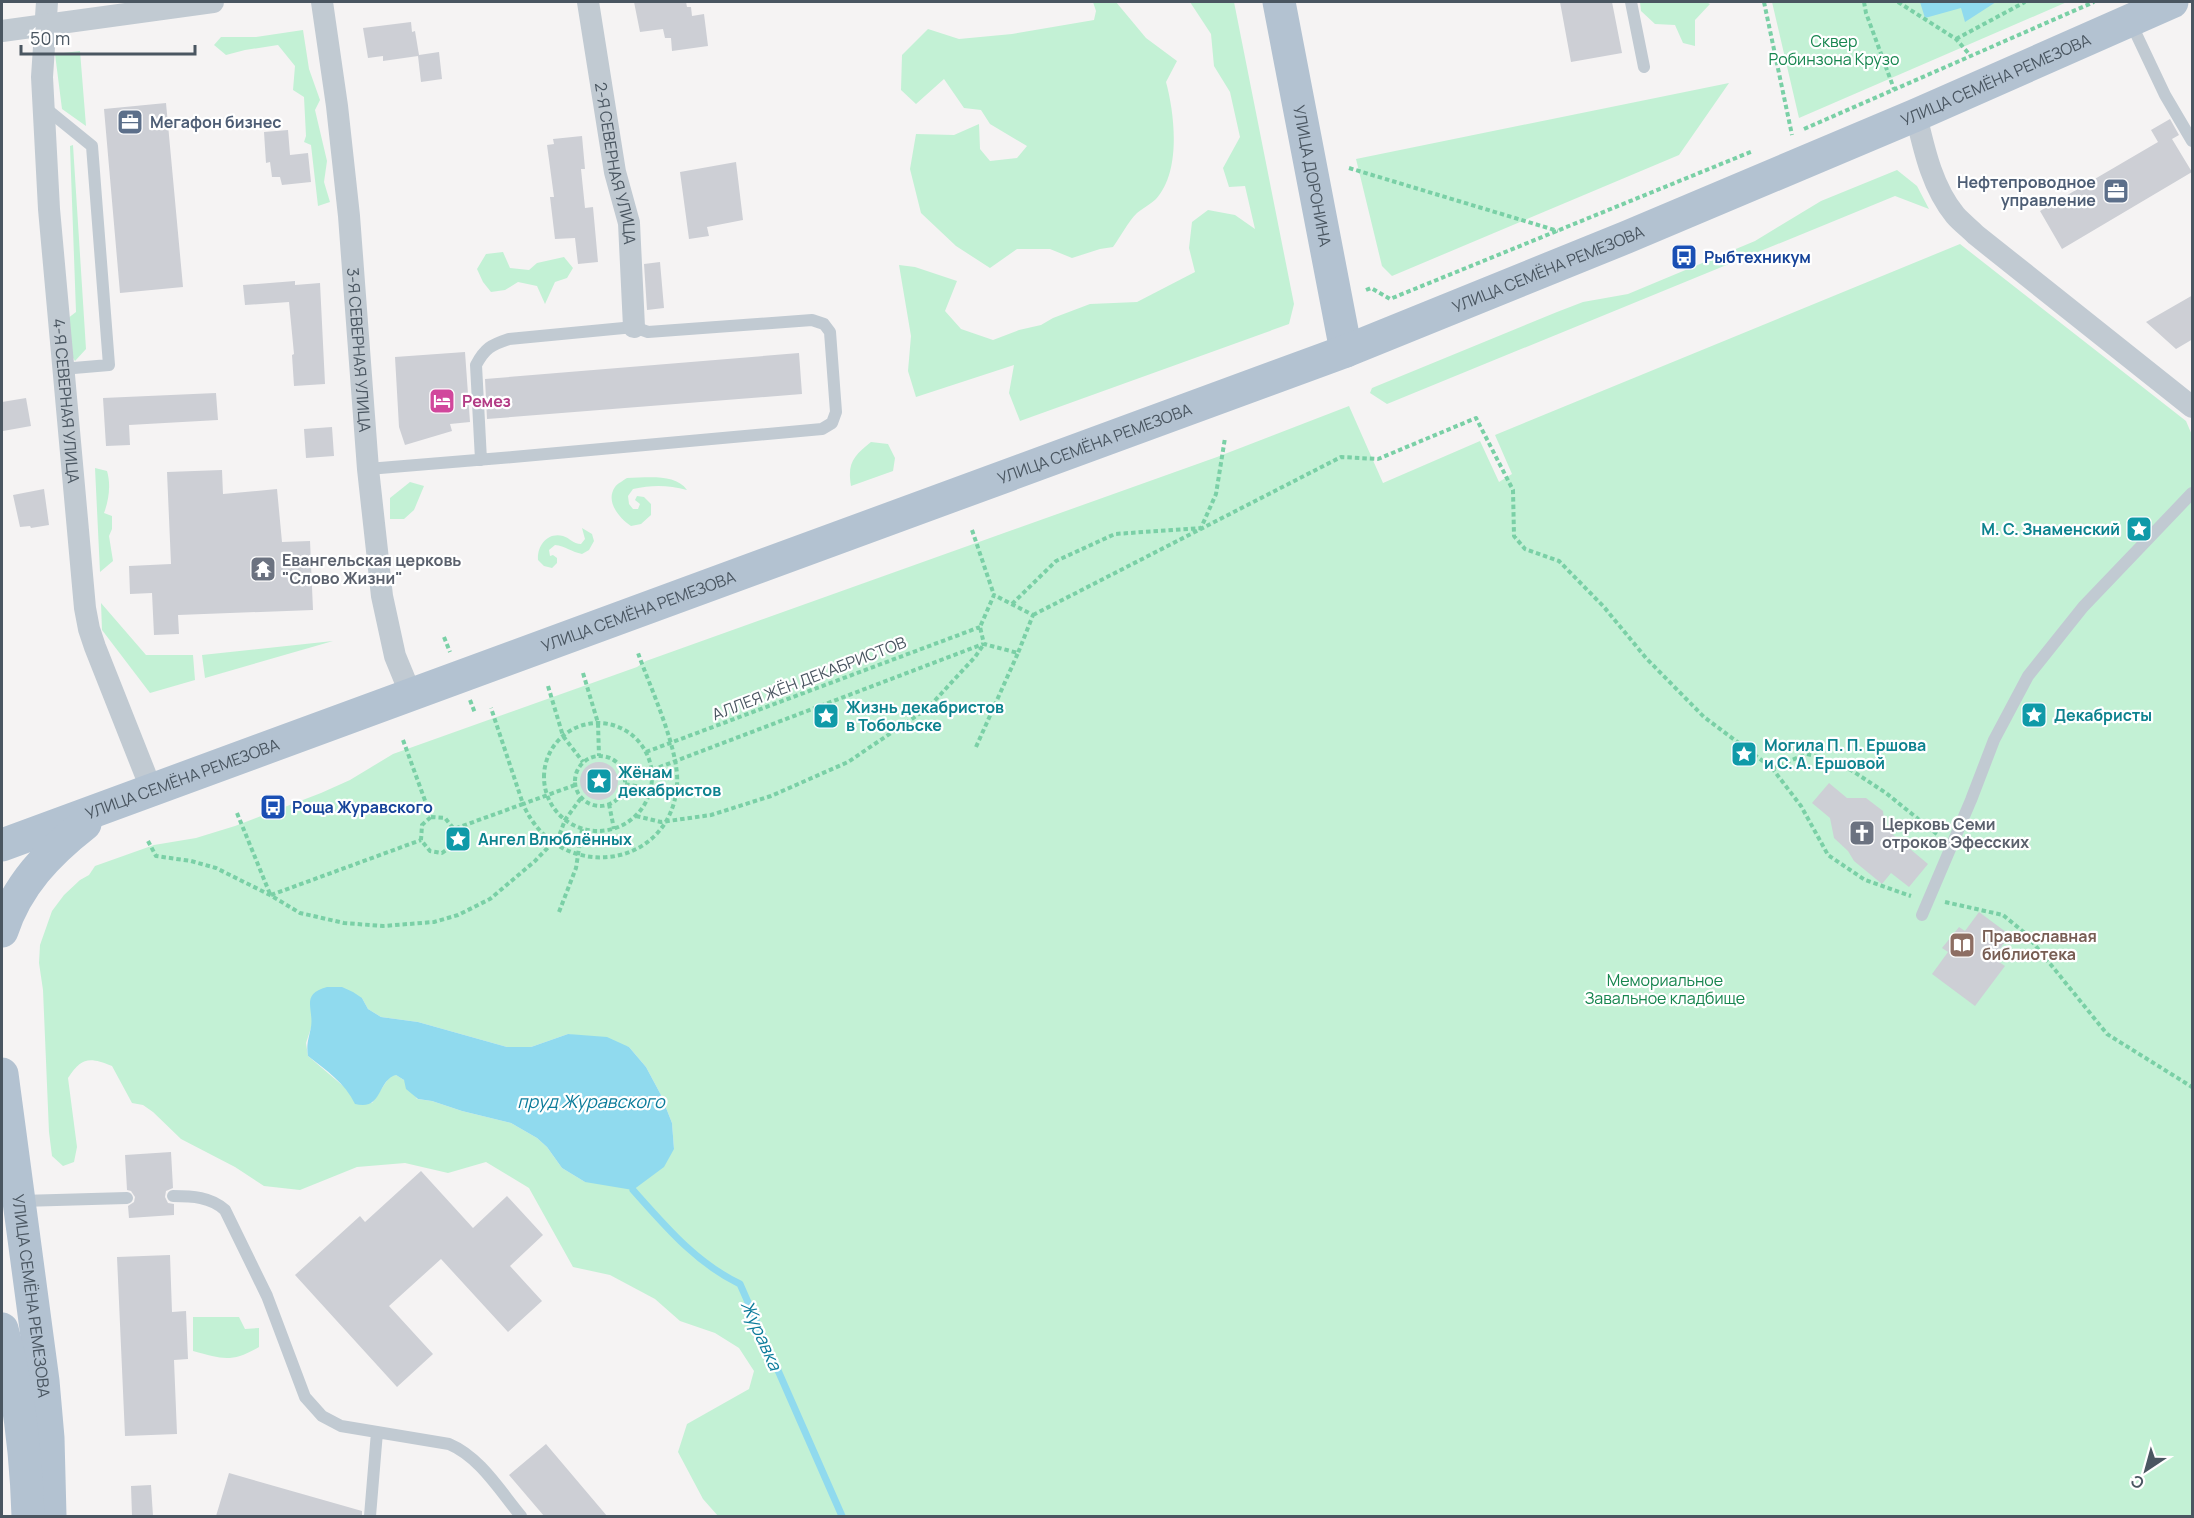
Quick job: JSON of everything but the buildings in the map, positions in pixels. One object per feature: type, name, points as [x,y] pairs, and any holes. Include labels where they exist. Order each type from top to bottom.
[{"type":"main road","name":"УЛИЦА ДОРОНИНА","points":[[1279,2],[1346,351]]},
{"type":"main road","name":"УЛИЦА СЕМЁНА РЕМЕЗОВА","points":[[2,845],[1346,351],[1628,237],[1916,115],[2172,2]]},
{"type":"main road","points":[[2,931],[13,902],[34,870],[46,857],[86,824],[140,795]]},
{"type":"main road","name":"УЛИЦА СЕМЁНА РЕМЕЗОВА","points":[[2,1074],[43,1381],[48,1441],[50,1516]]},
{"type":"main road","name":"УЛИЦА СЕМЁНА РЕМЕЗОВА","points":[[2,1329],[15,1386],[24,1444],[28,1516]]},
{"type":"street","name":"4-Я СЕВЕРНАЯ УЛИЦА","points":[[47,2],[42,77],[49,208],[84,597],[89,629],[140,795]]},
{"type":"street","points":[[2,31],[213,2]]},
{"type":"street","name":"3-Я СЕВЕРНАЯ УЛИЦА","points":[[322,2],[337,106],[349,216],[368,469],[382,596],[395,656],[411,695]]},
{"type":"street","name":"2-Я СЕВЕРНАЯ УЛИЦА","points":[[588,2],[615,172],[629,223],[634,327]]},
{"type":"street","points":[[1916,115],[1924,152],[1936,183],[1955,215],[1976,235],[2193,407]]},
{"type":"lane","points":[[1631,2],[1644,66]]},
{"type":"lane","points":[[2130,20],[2165,95],[2193,141]]},
{"type":"lane","points":[[44,107],[92,146],[109,365],[62,369]]},
{"type":"lane","points":[[368,469],[481,460],[822,429],[832,423],[836,412],[830,332],[824,324],[812,320],[648,332],[634,327],[509,339],[495,344],[483,352],[476,365],[481,460]]},
{"type":"lane","points":[[1922,915],[1994,740],[2028,676],[2083,607],[2193,493]]},
{"type":"lane","points":[[173,1196],[208,1200],[217,1203],[225,1210],[267,1296],[305,1397],[322,1416],[341,1426],[449,1444],[462,1450],[473,1458],[521,1516]]},
{"type":"lane","points":[[18,1201],[127,1198]]},
{"type":"lane","points":[[370,1516],[377,1432]]},
{"type":"lane","points":[[506,1516],[507,1499]]},
{"type":"path","points":[[1764,2],[1792,135]]},
{"type":"path","points":[[1864,2],[1894,89]]},
{"type":"path","points":[[1898,2],[1956,39],[1970,55]]},
{"type":"path","points":[[1956,39],[2025,2]]},
{"type":"path","points":[[1781,139],[2094,2]]},
{"type":"path","points":[[1366,290],[1371,288],[1390,299],[1760,148]]},
{"type":"path","points":[[1349,168],[1558,231]]},
{"type":"path","points":[[976,747],[1033,615],[1341,457],[1378,459],[1476,418],[1513,490],[1514,536],[1519,543],[1524,549],[1559,561],[1604,607],[1646,658],[1704,717],[1772,768],[1801,806],[1828,855],[1865,880],[1909,896],[1929,898],[2003,915],[2026,934],[2107,1034],[2193,1087]]},
{"type":"path","points":[[1201,528],[1216,494],[1225,438]]},
{"type":"path","points":[[1012,604],[1056,561],[1115,534],[1201,528]]},
{"type":"path","points":[[636,816],[665,822],[711,815],[771,796],[848,762],[928,708],[984,644],[980,627],[994,595],[972,530]]},
{"type":"path","points":[[994,595],[1033,615]]},
{"type":"path","name":"АЛЛЕЯ ЖЁН ДЕКАБРИСТОВ","points":[[646,752],[980,627]]},
{"type":"path","points":[[444,637],[450,653]]},
{"type":"path","points":[[984,644],[1018,654]]},
{"type":"path","name":"АЛЛЕЯ ЖЁН ДЕКАБРИСТОВ","points":[[652,770],[984,644]]},
{"type":"path","points":[[491,708],[523,804],[537,828],[552,842],[578,855],[603,858],[630,851],[653,836],[665,822],[673,805],[677,786],[675,761],[638,653]]},
{"type":"path","points":[[583,673],[598,723],[599,756]]},
{"type":"path","points":[[548,686],[563,736],[583,762]]},
{"type":"path","points":[[469,699],[475,713]]},
{"type":"path","points":[[598,723],[623,729],[634,736],[646,752],[652,770],[651,789],[644,807],[636,816],[614,830],[601,832],[582,829],[565,820],[556,811],[547,795],[544,782],[546,763],[554,745],[563,736],[580,726],[598,723]]},
{"type":"path","points":[[404,740],[431,817]]},
{"type":"path","points":[[1772,768],[1808,754],[1835,762],[1886,793],[1952,846]]},
{"type":"path","points":[[599,756],[615,761],[621,768],[625,784],[616,800],[609,804],[594,805],[581,798],[575,785],[577,769],[590,757],[599,756]]},
{"type":"path","points":[[625,784],[651,789]]},
{"type":"path","points":[[454,829],[575,785]]},
{"type":"path","points":[[148,841],[156,856],[191,861],[216,868],[300,913],[344,923],[383,926],[434,922],[458,915],[490,899],[535,861],[559,836],[565,820],[581,798]]},
{"type":"path","points":[[609,804],[614,830]]},
{"type":"path","points":[[237,813],[270,895]]},
{"type":"path","points":[[431,817],[445,818],[454,829],[453,845],[442,854],[430,851],[421,840],[422,825],[431,817]]},
{"type":"path","points":[[559,912],[576,868],[582,829]]},
{"type":"path","points":[[270,895],[421,840]]},
{"type":"green space","points":[[1093,2],[1116,2],[1146,38],[1177,61],[1166,82],[1172,110],[1174,143],[1173,159],[1164,188],[1156,199],[1137,213],[1113,247],[1072,258],[1050,249],[1017,249],[990,268],[956,246],[921,213],[910,169],[916,134],[954,135],[979,124],[980,149],[990,161],[1017,158],[1027,146],[990,124],[981,110],[964,108],[944,79],[916,104],[901,90],[902,55],[928,29],[959,39],[1012,34],[1094,20],[1096,11]]},
{"type":"green space","points":[[1190,2],[1234,2],[1294,304],[1289,324],[1020,421],[1009,393],[1014,365],[916,397],[908,371],[911,336],[899,265],[915,267],[957,281],[945,311],[961,329],[993,340],[1041,325],[1090,304],[1137,302],[1195,272],[1189,248],[1192,222],[1208,210],[1235,215],[1255,229],[1245,186],[1229,187],[1223,168],[1240,137],[1230,92],[1214,66],[1211,34]]},
{"type":"green space","points":[[1640,2],[1706,2],[1710,4],[1695,20],[1695,46],[1683,43],[1675,25],[1655,24],[1641,11]]},
{"type":"green space","name":"Сквер Робинзона Крузо","points":[[1772,2],[2067,2],[1799,118]]},
{"type":"green space","points":[[303,30],[309,69],[320,100],[315,110],[327,161],[324,182],[330,202],[318,206],[311,145],[304,142],[306,136],[304,97],[293,90],[295,66],[278,45],[226,55],[214,45],[221,37],[256,37]]},
{"type":"green space","points":[[80,51],[86,126],[62,109],[55,54]]},
{"type":"green space","points":[[1729,83],[1679,155],[1392,276],[1382,266],[1356,159]]},
{"type":"green space","points":[[73,145],[86,349],[75,361],[67,348],[63,322],[76,312],[70,146]]},
{"type":"green space","points":[[1897,170],[1917,186],[1929,209],[1895,196],[1387,404],[1370,393],[1372,388],[1557,312],[1583,302],[1628,294],[1755,241],[1821,201]]},
{"type":"green space","name":"Мемориальное Завальное кладбище","points":[[1960,244],[2186,421],[2192,435],[2192,1516],[718,1516],[703,1499],[678,1452],[687,1424],[749,1389],[754,1371],[739,1348],[715,1333],[680,1321],[655,1299],[610,1275],[573,1267],[529,1188],[486,1162],[448,1173],[405,1163],[357,1167],[300,1190],[264,1186],[235,1167],[181,1139],[153,1112],[143,1105],[132,1103],[112,1066],[92,1060],[78,1066],[68,1078],[77,1147],[74,1162],[63,1166],[52,1156],[43,990],[39,963],[40,945],[52,911],[64,895],[89,875],[95,866],[154,845],[196,838],[235,826],[350,780],[393,754],[1217,457],[1349,406],[1383,483],[1480,441],[1499,482],[1512,474],[1495,435]],"holes":[[[362,998],[368,1009],[381,1017],[418,1022],[507,1047],[531,1047],[568,1034],[629,1047],[646,1067],[661,1095],[672,1123],[674,1149],[585,1182],[562,1168],[547,1147],[537,1138],[511,1123],[417,1099],[404,1080],[396,1075],[390,1076],[372,1103],[349,1091],[308,1056],[306,1043],[312,1025]]]},
{"type":"green space","points":[[503,252],[510,268],[529,270],[537,263],[564,257],[573,268],[567,278],[555,282],[545,304],[537,286],[518,282],[505,290],[491,292],[477,269],[486,254]]},
{"type":"green space","points":[[871,442],[888,444],[895,458],[893,471],[851,486],[850,471],[853,460]]},
{"type":"green space","points":[[95,468],[107,471],[109,492],[104,513],[112,516],[112,529],[109,536],[113,561],[100,572]]},
{"type":"green space","points":[[627,478],[668,479],[682,485],[687,490],[660,486],[633,489],[628,496],[629,504],[633,509],[638,509],[640,504],[635,500],[637,496],[644,497],[651,504],[651,515],[641,524],[631,526],[618,514],[612,498],[615,487]]},
{"type":"green space","points":[[410,482],[424,486],[414,510],[404,519],[390,519],[390,498]]},
{"type":"green space","points":[[582,528],[592,534],[594,541],[589,550],[582,554],[555,545],[549,550],[550,556],[557,558],[557,563],[552,568],[544,566],[538,560],[541,545],[552,536],[563,536],[581,544],[585,539]]},
{"type":"green space","points":[[101,603],[146,655],[193,655],[195,680],[150,693],[102,630]]},
{"type":"green space","points":[[333,641],[205,678],[202,655]]},
{"type":"green space","points":[[193,1317],[239,1317],[245,1329],[259,1328],[259,1347],[241,1356],[227,1358],[193,1351]]},
{"type":"water","points":[[1920,2],[1996,2],[1965,22],[1961,8],[1925,18]]},
{"type":"water","name":"пруд Журавского","points":[[327,987],[342,987],[353,992],[362,998],[368,1009],[381,1017],[418,1022],[507,1047],[531,1047],[568,1034],[607,1037],[629,1047],[646,1067],[661,1095],[672,1123],[674,1149],[664,1167],[633,1190],[585,1182],[562,1168],[547,1147],[537,1138],[511,1123],[418,1099],[406,1089],[404,1080],[396,1075],[390,1078],[371,1103],[355,1104],[340,1083],[308,1056],[311,998],[319,990]]},
{"type":"waterway","name":"Журавка","points":[[633,1190],[695,1255],[740,1284],[842,1516]]},
{"type":"place","name":"Мегафон бизнес","points":[[130,122]]},
{"type":"place","name":"Нефтепроводное управление","points":[[2116,191]]},
{"type":"place","name":"Рыбтехникум","points":[[1684,257]]},
{"type":"place","name":"Ремез","points":[[442,401]]},
{"type":"place","name":"М. С. Знаменский","points":[[2139,529]]},
{"type":"place","name":"Евангельская церковь \"Слово Жизни\"","points":[[263,569]]},
{"type":"place","name":"Декабристы","points":[[2034,715]]},
{"type":"place","name":"Жизнь декабристов в Тобольске","points":[[826,716]]},
{"type":"place","name":"Могила П. П. Ершова и С. А. Ершовой","points":[[1744,754]]},
{"type":"place","name":"Жёнам декабристов","points":[[599,781]]},
{"type":"place","name":"Роща Журавского","points":[[273,807]]},
{"type":"place","name":"Церковь Семи отроков Эфесских","points":[[1862,833]]},
{"type":"place","name":"Ангел Влюблённых","points":[[458,839]]},
{"type":"place","name":"Православная библиотека","points":[[1962,945]]}]
